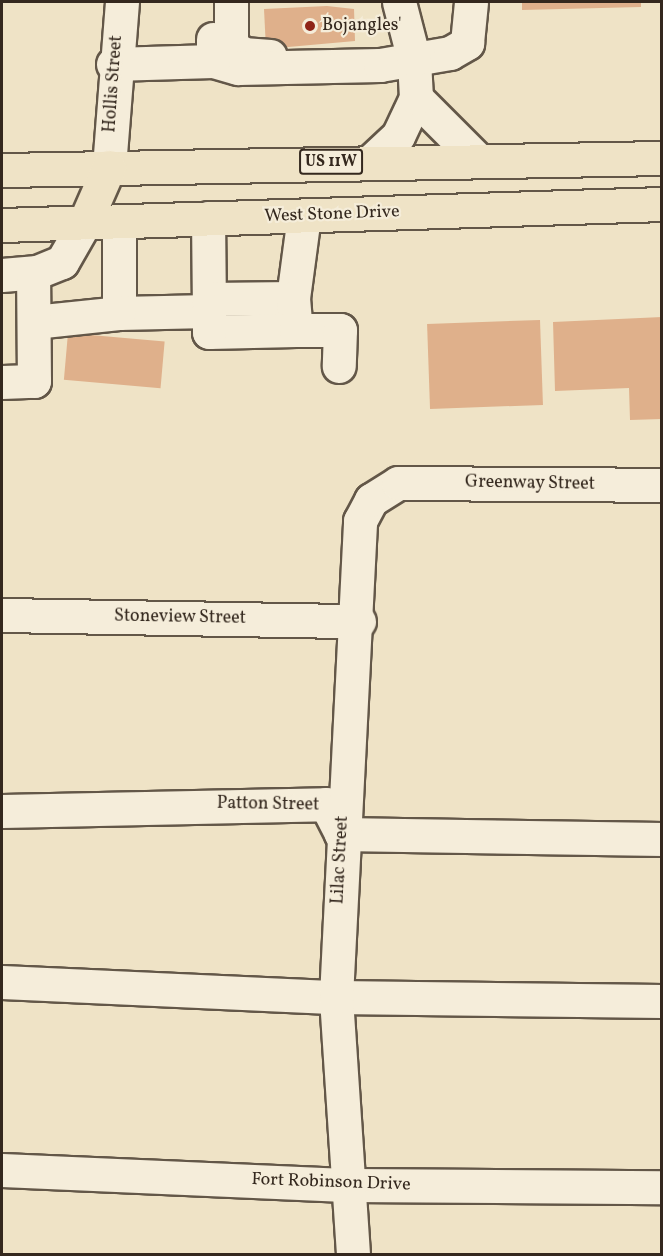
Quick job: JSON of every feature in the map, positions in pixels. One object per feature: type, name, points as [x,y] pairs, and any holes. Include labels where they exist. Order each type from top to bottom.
[{"type":"highway","name":"US 11W","points":[[2,170],[371,160],[662,158]]},
{"type":"highway","points":[[478,160],[509,181],[521,209]]},
{"type":"highway","points":[[85,222],[109,167]]},
{"type":"highway","name":"West Stone Drive","points":[[2,225],[662,204]]},
{"type":"street","name":"Hollis Street","points":[[109,167],[113,64],[122,2]]},
{"type":"street","points":[[213,2],[213,61]]},
{"type":"street","points":[[231,2],[231,45],[243,54],[378,51],[414,60]]},
{"type":"street","points":[[371,160],[398,136],[416,98],[414,60],[399,2]]},
{"type":"street","points":[[113,64],[213,61],[238,68],[414,60],[450,53],[467,43],[471,2]]},
{"type":"street","points":[[416,98],[478,160]]},
{"type":"street","points":[[296,330],[293,298],[304,216]]},
{"type":"street","points":[[208,218],[208,332],[340,330],[339,366]]},
{"type":"street","points":[[119,221],[119,313]]},
{"type":"street","points":[[2,382],[34,381],[34,322],[17,274],[62,262],[85,222]]},
{"type":"street","points":[[34,322],[293,298]]},
{"type":"street","name":"Greenway Street","points":[[398,483],[662,485]]},
{"type":"street","name":"Lilac Street","points":[[353,1254],[351,1185],[336,997],[341,834],[359,621],[360,521],[371,500],[398,483]]},
{"type":"street","name":"Stoneview Street","points":[[2,615],[359,621]]},
{"type":"street","name":"Patton Street","points":[[2,811],[326,804],[341,834]]},
{"type":"street","points":[[341,834],[662,839]]},
{"type":"street","points":[[2,982],[336,997],[662,1001]]},
{"type":"street","name":"Fort Robinson Drive","points":[[2,1170],[351,1185],[662,1188]]},
{"type":"building","points":[[522,2],[641,2],[641,7],[522,10]]},
{"type":"building","name":"Bojangles'","points":[[327,6],[354,9],[355,41],[266,49],[264,9]]},
{"type":"building","points":[[662,317],[662,419],[630,420],[629,388],[555,391],[553,322]]},
{"type":"building","points":[[540,320],[543,405],[430,409],[427,324]]},
{"type":"building","points":[[68,333],[165,341],[161,388],[64,380]]},
{"type":"place","name":"Bojangles'","points":[[310,26]]}]
